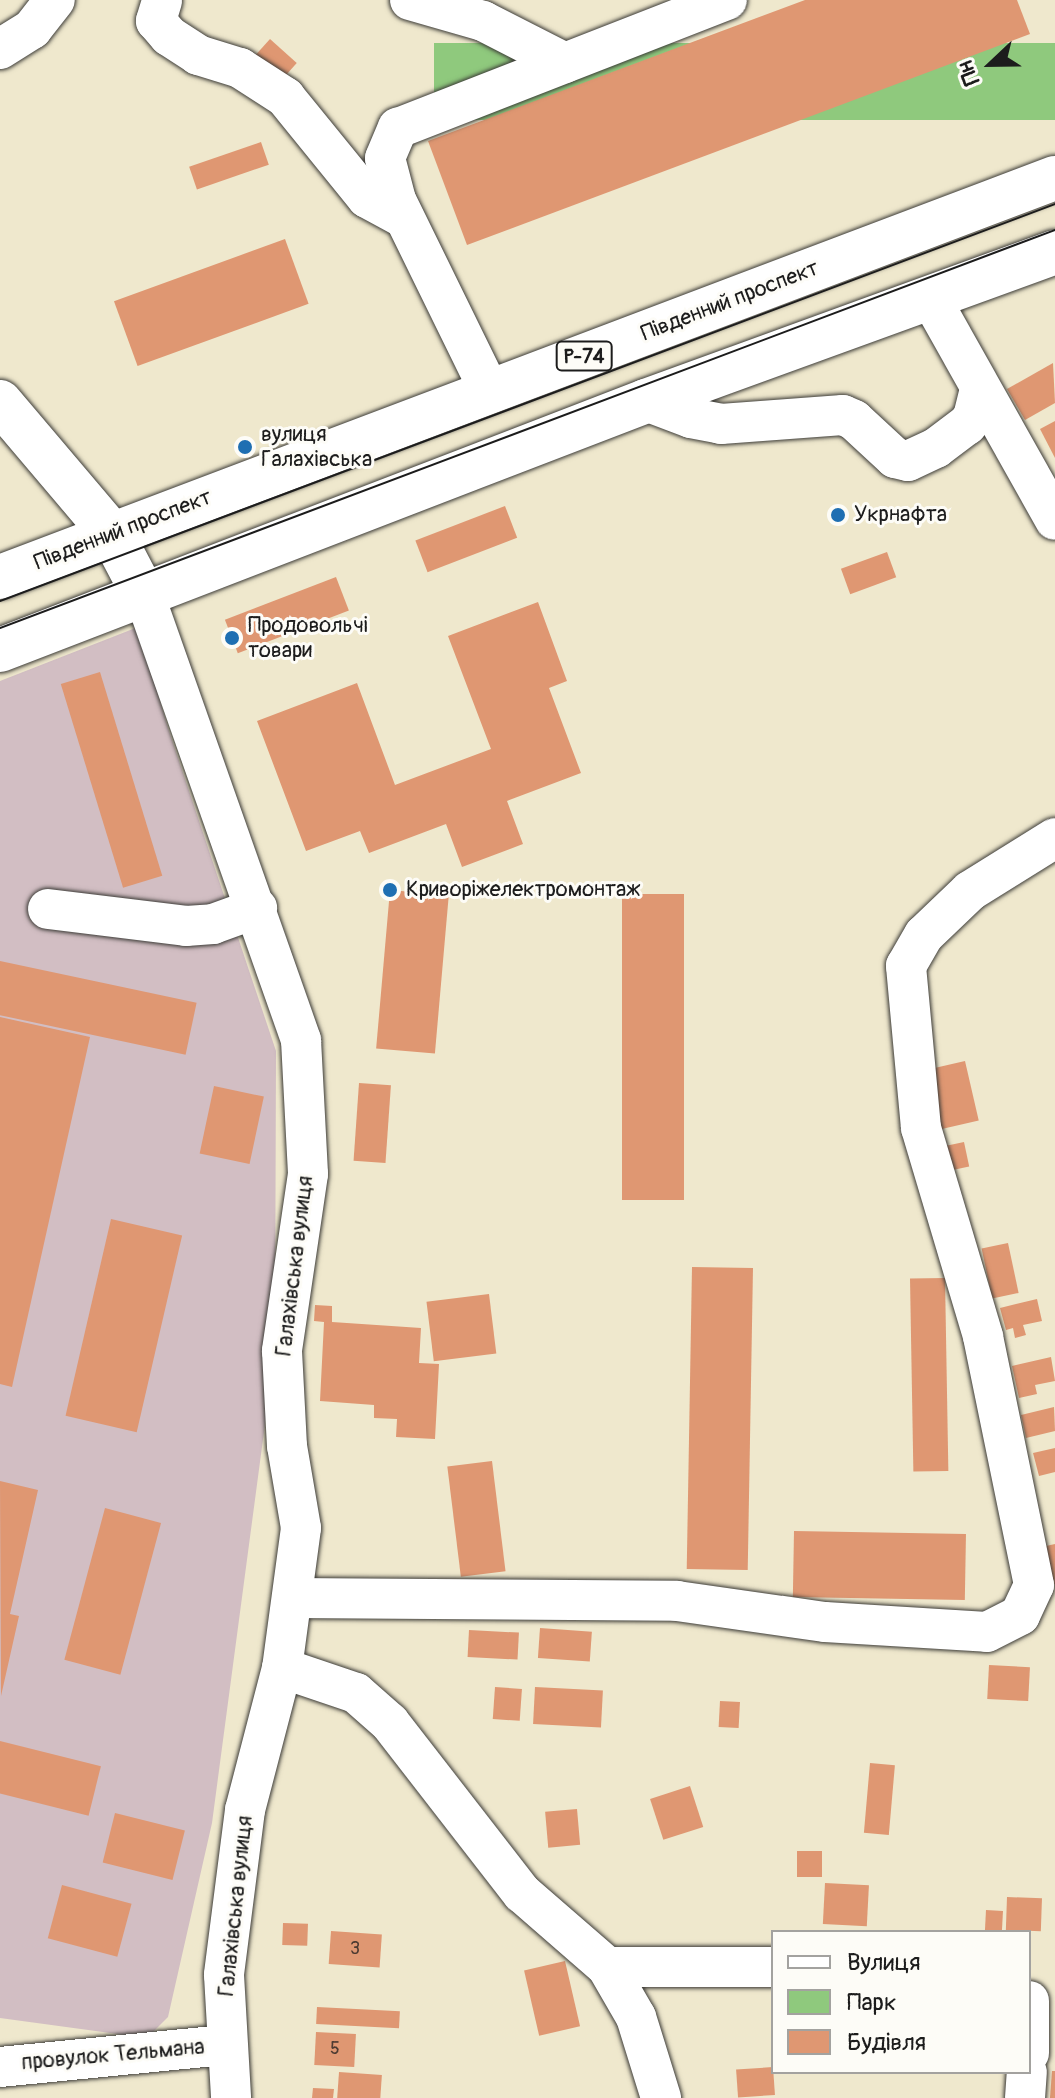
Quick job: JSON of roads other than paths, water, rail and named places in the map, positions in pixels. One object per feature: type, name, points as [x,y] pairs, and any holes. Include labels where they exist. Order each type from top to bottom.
[{"type":"main road","name":"Південний проспект","points":[[0,577],[1055,178]]},
{"type":"main road","points":[[0,650],[145,597],[646,401],[1055,252]]},
{"type":"main road","points":[[0,402],[112,534],[145,597]]},
{"type":"street","points":[[0,49],[32,29],[55,0]]},
{"type":"street","points":[[410,0],[483,21],[565,63]]},
{"type":"street","points":[[490,392],[396,200],[385,158],[398,128],[727,0]]},
{"type":"street","points":[[162,1],[156,21],[169,36],[198,55],[240,68],[285,97],[367,198],[404,218]]},
{"type":"street","points":[[931,299],[1055,520]]},
{"type":"street","points":[[646,401],[691,418],[721,424],[843,415],[854,420],[895,458],[908,461],[936,448],[967,425],[978,403],[980,389]]},
{"type":"street","name":"Галахівська вулиця","points":[[145,597],[301,1040],[308,1174],[282,1351],[287,1446],[301,1528],[282,1668],[245,1810],[224,1975],[231,2098]]},
{"type":"street","points":[[292,1598],[677,1601],[825,1622],[987,1632],[1020,1615],[1034,1585],[983,1336],[921,1128],[906,966],[924,935],[970,891],[1055,838]]},
{"type":"street","points":[[48,909],[186,926],[213,924],[257,908]]},
{"type":"street","points":[[282,1668],[356,1693],[390,1723],[522,1893],[607,1967],[636,2017],[661,2098]]},
{"type":"street","points":[[607,1967],[771,1967]]},
{"type":"street","name":"провулок Тельмана","points":[[2,2076],[226,2045]]},
{"type":"street","points":[[1025,2098],[1027,2074]]},
{"type":"tram line","points":[[0,601],[1055,204]]},
{"type":"tram line","points":[[0,628],[1055,230]]},
{"type":"place","name":"вулиця Галахівська","points":[[245,447]]},
{"type":"place","name":"Укрнафта","points":[[838,515]]},
{"type":"place","name":"Продовольчі товари","points":[[232,638]]},
{"type":"place","name":"Криворіжелектромонтаж","points":[[390,890]]}]
